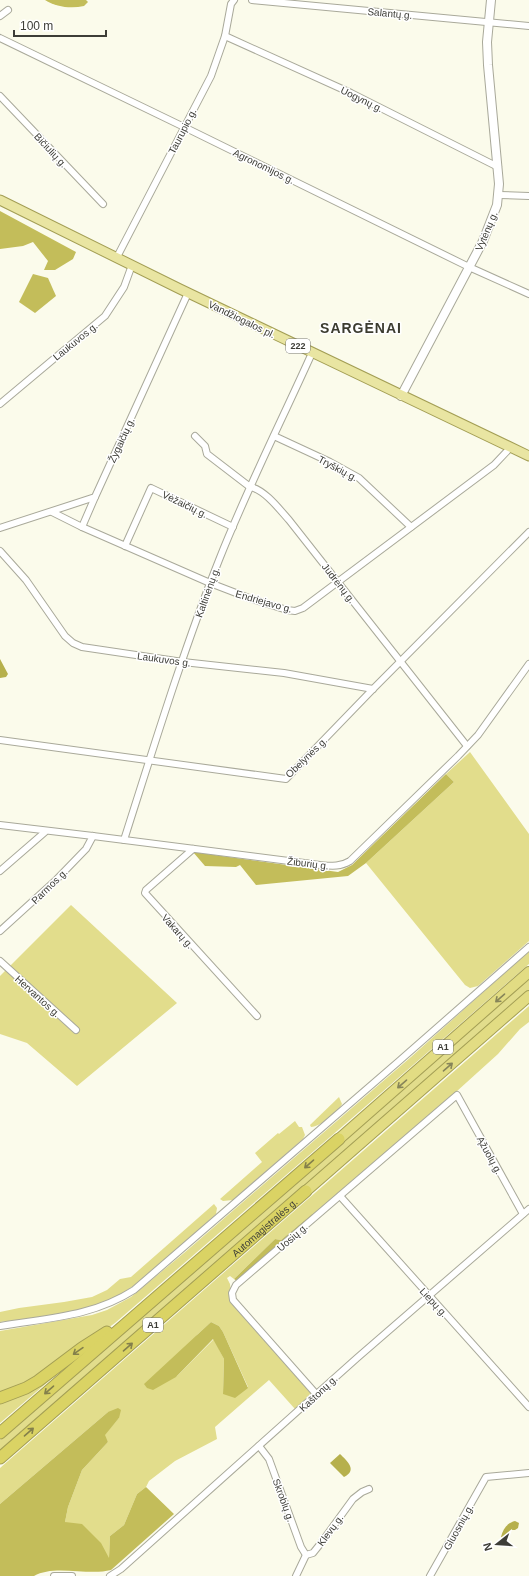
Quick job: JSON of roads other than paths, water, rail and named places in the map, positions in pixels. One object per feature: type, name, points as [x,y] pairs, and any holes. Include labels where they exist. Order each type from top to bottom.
[{"type":"highway","name":"Automagistralės g.","points":[[0,1433],[529,972]]},
{"type":"highway","name":"Automagistralės g.","points":[[0,1458],[529,996]]},
{"type":"highway","points":[[0,1398],[20,1391],[38,1381],[82,1348],[107,1332],[239,1220],[251,1214]]},
{"type":"main road","name":"Vytėnų g.","points":[[401,396],[469,267],[494,215],[499,195],[487,42],[491,0]]},
{"type":"main road","name":"Vandžiogalos pl.","points":[[0,200],[188,293],[529,456]]},
{"type":"street","name":"Taurupio g.","points":[[117,257],[211,76],[225,36],[231,4],[234,0]]},
{"type":"street","name":"Salantų g.","points":[[252,0],[529,26]]},
{"type":"street","points":[[0,16],[8,10]]},
{"type":"street","name":"Uogynų g.","points":[[225,36],[351,93],[498,167]]},
{"type":"street","name":"Agronomijos g.","points":[[0,38],[469,267],[529,294]]},
{"type":"street","name":"Bičiulių g.","points":[[0,96],[103,204]]},
{"type":"street","points":[[499,195],[529,196]]},
{"type":"street","name":"Laukuvos g.","points":[[0,404],[106,316],[124,287],[132,265]]},
{"type":"street","name":"Žygaičių g.","points":[[82,527],[188,293]]},
{"type":"street","name":"Kaltinėnų g.","points":[[124,840],[210,583],[250,487],[312,353]]},
{"type":"street","name":"Judrėnų g.","points":[[195,436],[205,446],[206,454],[250,487],[261,492],[278,508],[467,746]]},
{"type":"street","name":"Tryškių g.","points":[[274,436],[330,462],[359,478],[411,527]]},
{"type":"street","name":"Endriejavo g.","points":[[52,512],[82,527],[210,583],[249,598],[295,611],[303,608],[494,465],[510,448]]},
{"type":"street","name":"Vėžaičių g.","points":[[125,546],[151,488],[233,527]]},
{"type":"street","points":[[0,528],[95,497]]},
{"type":"street","name":"Obelynės g.","points":[[0,740],[286,779],[529,532]]},
{"type":"street","name":"Laukuvos g.","points":[[0,551],[26,580],[57,626],[73,643],[89,649],[183,662],[284,673],[373,689]]},
{"type":"street","name":"Žiburių g.","points":[[0,825],[45,832],[93,836],[320,865],[343,865],[350,861],[467,746],[488,722],[529,664]]},
{"type":"street","points":[[0,871],[45,832]]},
{"type":"street","name":"Parmos g.","points":[[0,932],[55,881],[86,849],[93,836]]},
{"type":"street","name":"Vakarų g.","points":[[193,849],[146,890],[145,893],[256,1016]]},
{"type":"street","points":[[0,1326],[84,1313],[110,1304],[134,1290],[529,947]]},
{"type":"street","name":"Hervantos g.","points":[[0,962],[76,1030]]},
{"type":"street","name":"Uosių g.","points":[[317,1395],[233,1300],[232,1293],[236,1285],[457,1095]]},
{"type":"street","name":"Ąžuolų g.","points":[[457,1095],[527,1211]]},
{"type":"street","name":"Liepų g.","points":[[340,1196],[529,1407]]},
{"type":"street","name":"Kaštonų g.","points":[[112,1576],[428,1295],[527,1211]]},
{"type":"street","name":"Skroblų g.","points":[[259,1446],[269,1459],[301,1547],[306,1556]]},
{"type":"street","name":"Gluosnių g.","points":[[430,1576],[486,1477],[529,1473]]},
{"type":"street","name":"Klevų g.","points":[[296,1576],[306,1556],[313,1553],[353,1499],[369,1489]]},
{"type":"street","points":[[54,1576],[72,1576]]},
{"type":"district","name":"SARGĖNAI","points":[[361,328]]}]
